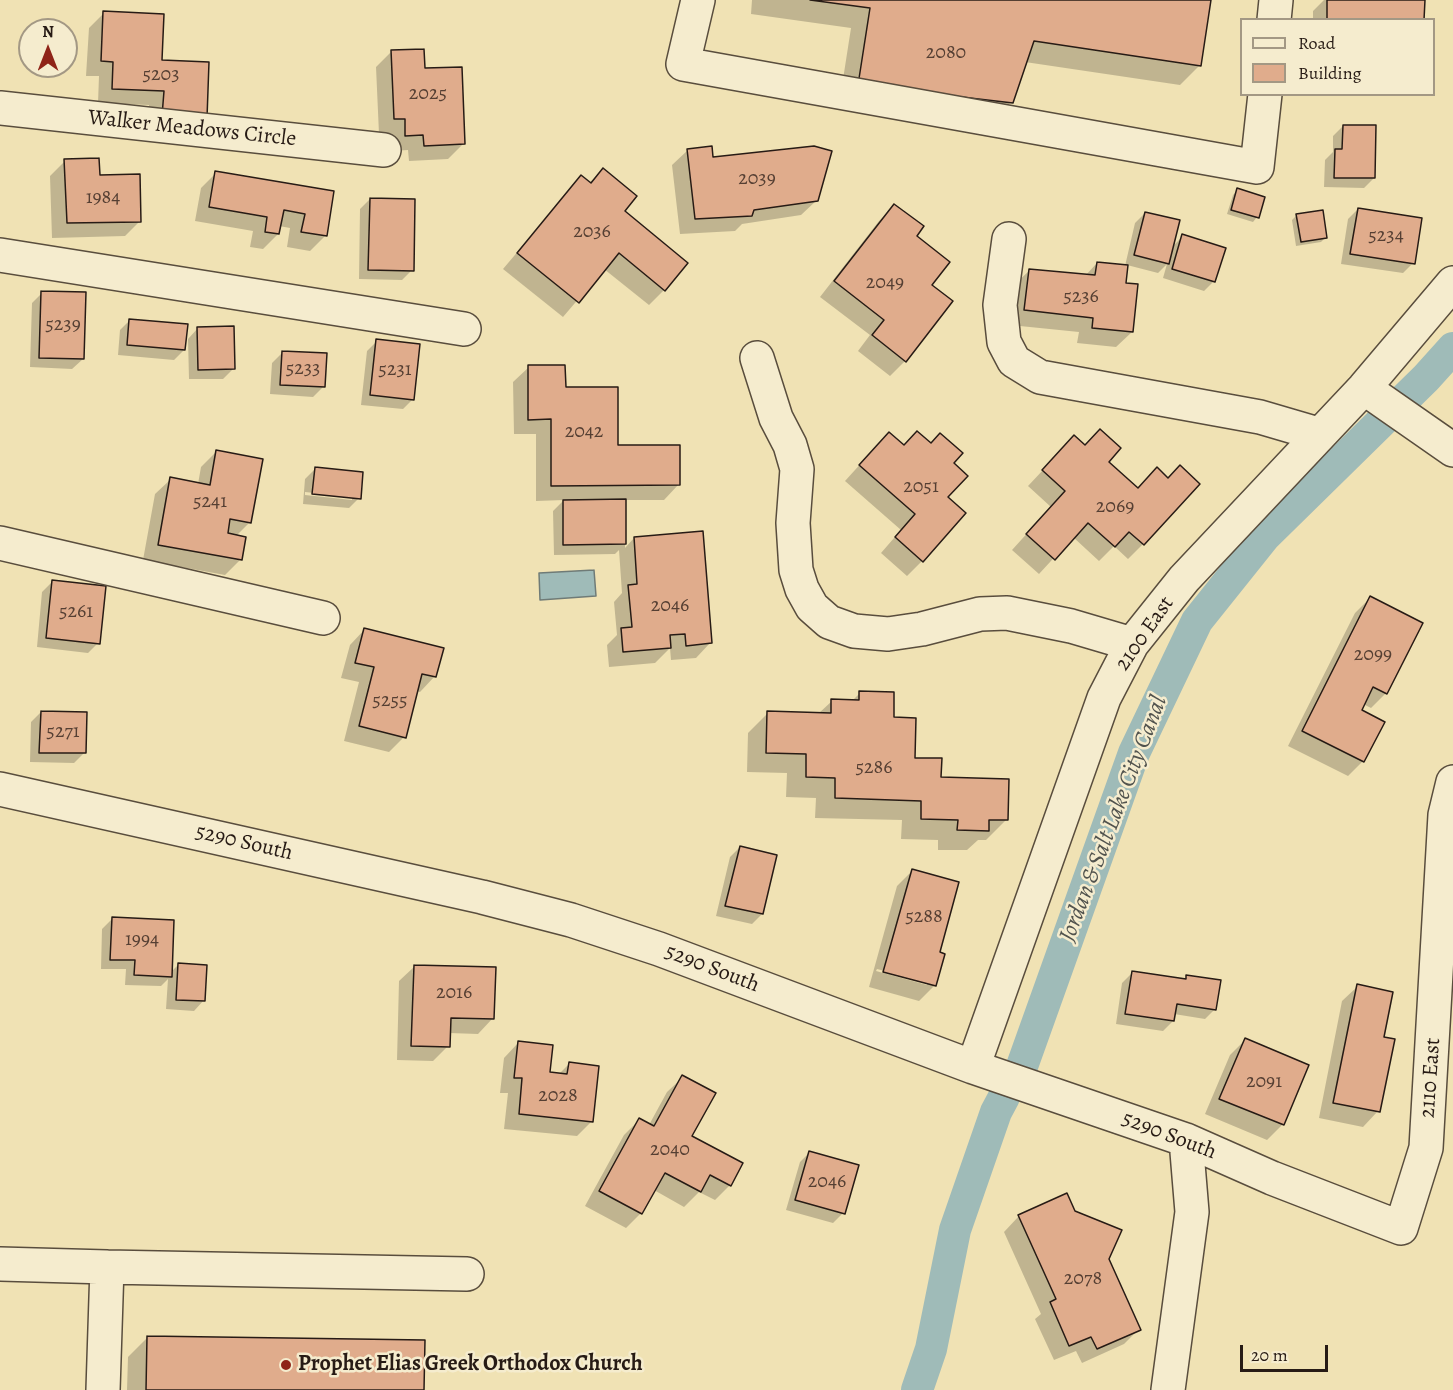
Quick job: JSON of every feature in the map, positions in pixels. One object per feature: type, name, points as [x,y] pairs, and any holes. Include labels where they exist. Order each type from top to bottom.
[{"type":"street","points":[[698,0],[683,64],[1257,167],[1265,96]]},
{"type":"street","points":[[1274,18],[1276,0]]},
{"type":"street","name":"Walker Meadows Circle","points":[[0,108],[384,150]]},
{"type":"street","points":[[1009,239],[1000,305],[1004,342],[1014,361],[1040,377],[1260,417],[1318,435]]},
{"type":"street","points":[[0,255],[464,330]]},
{"type":"street","name":"2100 East","points":[[973,1067],[1104,698],[1132,644],[1184,579],[1318,435],[1372,393],[1453,283]]},
{"type":"street","points":[[757,358],[776,418],[790,445],[797,469],[793,523],[796,570],[801,589],[812,607],[829,622],[854,631],[888,634],[922,629],[980,614],[1007,613],[1071,626],[1132,644]]},
{"type":"street","points":[[1372,393],[1453,450]]},
{"type":"street","points":[[0,543],[323,618]]},
{"type":"street","name":"2110 East","points":[[1401,1228],[1426,1148],[1445,815],[1453,782]]},
{"type":"street","name":"5290 South","points":[[0,789],[482,897],[571,920],[659,949],[973,1067],[1186,1140],[1272,1179],[1401,1228]]},
{"type":"street","points":[[1168,1390],[1192,1212],[1186,1140]]},
{"type":"street","points":[[0,1264],[466,1274]]},
{"type":"street","points":[[103,1390],[107,1267]]},
{"type":"water","points":[[594,570],[596,596],[540,600],[539,573]]},
{"type":"building","points":[[810,0],[1211,0],[1201,66],[1034,41],[1013,103],[858,85],[870,8]]},
{"type":"building","points":[[1327,0],[1425,0],[1424,18],[1327,18]]},
{"type":"building","points":[[103,11],[164,14],[162,60],[209,62],[207,118],[162,116],[164,91],[112,89],[113,62],[101,61]]},
{"type":"building","points":[[424,49],[425,68],[462,67],[465,144],[424,146],[423,135],[405,136],[405,119],[394,119],[391,50]]},
{"type":"building","points":[[1343,125],[1376,125],[1375,178],[1334,178],[1335,149],[1342,149]]},
{"type":"building","points":[[712,146],[713,157],[814,146],[832,151],[818,201],[754,210],[752,216],[695,219],[687,149]]},
{"type":"building","points":[[99,158],[100,175],[140,174],[141,222],[67,223],[64,159]]},
{"type":"building","points":[[603,168],[637,196],[625,211],[688,263],[665,291],[619,253],[579,303],[517,253],[581,175],[591,183]]},
{"type":"building","points":[[215,171],[334,191],[327,236],[301,232],[305,214],[284,210],[279,234],[265,232],[267,217],[209,207]]},
{"type":"building","points":[[1237,188],[1265,197],[1259,218],[1231,210]]},
{"type":"building","points":[[370,198],[415,199],[414,271],[368,270]]},
{"type":"building","points":[[894,204],[924,226],[917,236],[950,262],[932,285],[953,301],[906,362],[872,335],[884,320],[834,281]]},
{"type":"building","points":[[1358,208],[1422,218],[1415,264],[1350,254]]},
{"type":"building","points":[[1323,210],[1327,238],[1301,242],[1296,214]]},
{"type":"building","points":[[1145,212],[1180,220],[1169,264],[1134,255]]},
{"type":"building","points":[[1182,234],[1226,248],[1215,282],[1172,269]]},
{"type":"building","points":[[1097,262],[1128,265],[1126,283],[1138,284],[1133,332],[1092,328],[1093,318],[1024,310],[1029,269],[1095,275]]},
{"type":"building","points":[[41,291],[86,292],[84,359],[39,358]]},
{"type":"building","points":[[129,319],[188,324],[185,350],[127,345]]},
{"type":"building","points":[[234,326],[235,369],[198,370],[197,327]]},
{"type":"building","points":[[376,339],[420,344],[414,400],[370,395]]},
{"type":"building","points":[[282,351],[327,353],[325,387],[280,385]]},
{"type":"building","points":[[528,365],[565,365],[566,387],[618,387],[618,445],[680,445],[680,485],[551,486],[551,419],[528,420]]},
{"type":"building","points":[[1100,429],[1121,448],[1109,462],[1138,488],[1157,467],[1168,478],[1180,465],[1200,484],[1144,545],[1129,532],[1115,547],[1088,523],[1055,560],[1026,534],[1065,491],[1042,470],[1074,435],[1085,445]]},
{"type":"building","points":[[917,431],[931,443],[940,433],[963,453],[954,463],[968,476],[948,497],[966,513],[923,562],[895,537],[915,514],[859,465],[889,432],[904,445]]},
{"type":"building","points":[[216,450],[263,459],[251,523],[230,519],[228,533],[246,537],[242,560],[158,545],[170,477],[210,485]]},
{"type":"building","points":[[315,467],[363,472],[361,499],[312,494]]},
{"type":"building","points":[[626,499],[626,544],[563,545],[563,500]]},
{"type":"building","points":[[703,531],[712,643],[686,646],[685,634],[670,635],[671,648],[623,652],[621,628],[632,627],[628,585],[637,584],[634,537]]},
{"type":"building","points":[[52,580],[106,586],[100,644],[46,638]]},
{"type":"building","points":[[1370,596],[1423,623],[1387,694],[1373,687],[1362,710],[1385,722],[1364,762],[1302,731]]},
{"type":"building","points":[[364,628],[444,648],[436,677],[422,674],[406,738],[359,726],[374,667],[355,663]]},
{"type":"building","points":[[859,691],[894,692],[894,717],[916,718],[915,758],[942,758],[941,777],[1009,779],[1008,820],[989,820],[989,831],[957,830],[958,820],[921,819],[921,801],[835,798],[835,778],[806,777],[806,754],[766,753],[767,711],[831,713],[831,699],[859,700]]},
{"type":"building","points":[[41,711],[87,712],[86,753],[39,753]]},
{"type":"building","points":[[740,846],[777,855],[763,914],[725,906]]},
{"type":"building","points":[[912,869],[959,882],[940,952],[945,954],[936,986],[883,972]]},
{"type":"building","points":[[112,917],[174,920],[172,977],[134,975],[135,960],[110,960]]},
{"type":"building","points":[[178,963],[207,965],[205,1001],[176,1000]]},
{"type":"building","points":[[414,965],[496,967],[494,1019],[451,1018],[450,1047],[411,1046]]},
{"type":"building","points":[[1132,971],[1186,979],[1186,975],[1221,980],[1216,1010],[1177,1004],[1174,1021],[1125,1014]]},
{"type":"building","points":[[1357,984],[1393,992],[1384,1037],[1395,1039],[1380,1112],[1333,1103]]},
{"type":"building","points":[[1245,1038],[1309,1065],[1284,1125],[1219,1099]]},
{"type":"building","points":[[518,1041],[553,1045],[550,1072],[567,1074],[569,1062],[599,1066],[593,1122],[519,1114],[522,1078],[514,1078]]},
{"type":"building","points":[[682,1075],[716,1093],[692,1136],[743,1163],[731,1186],[710,1175],[701,1192],[665,1173],[642,1214],[599,1191],[639,1118],[654,1126]]},
{"type":"building","points":[[809,1151],[859,1165],[845,1214],[795,1200]]},
{"type":"building","points":[[1067,1193],[1075,1211],[1122,1230],[1109,1259],[1141,1330],[1097,1349],[1091,1337],[1069,1346],[1050,1302],[1056,1299],[1018,1215]]},
{"type":"building","name":"Prophet Elias Greek Orthodox Church","points":[[147,1336],[425,1340],[424,1390],[146,1390]]},
{"type":"waterway","name":"Jordan & Salt Lake City Canal","points":[[1021,1069],[1134,753],[1197,621],[1265,536],[1426,378],[1453,348]]},
{"type":"waterway","name":"Jordan & Salt Lake City Canal","points":[[917,1390],[931,1349],[955,1230],[996,1112],[1004,1097]]},
{"type":"place","name":"Prophet Elias Greek Orthodox Church","points":[[286,1365]]}]
